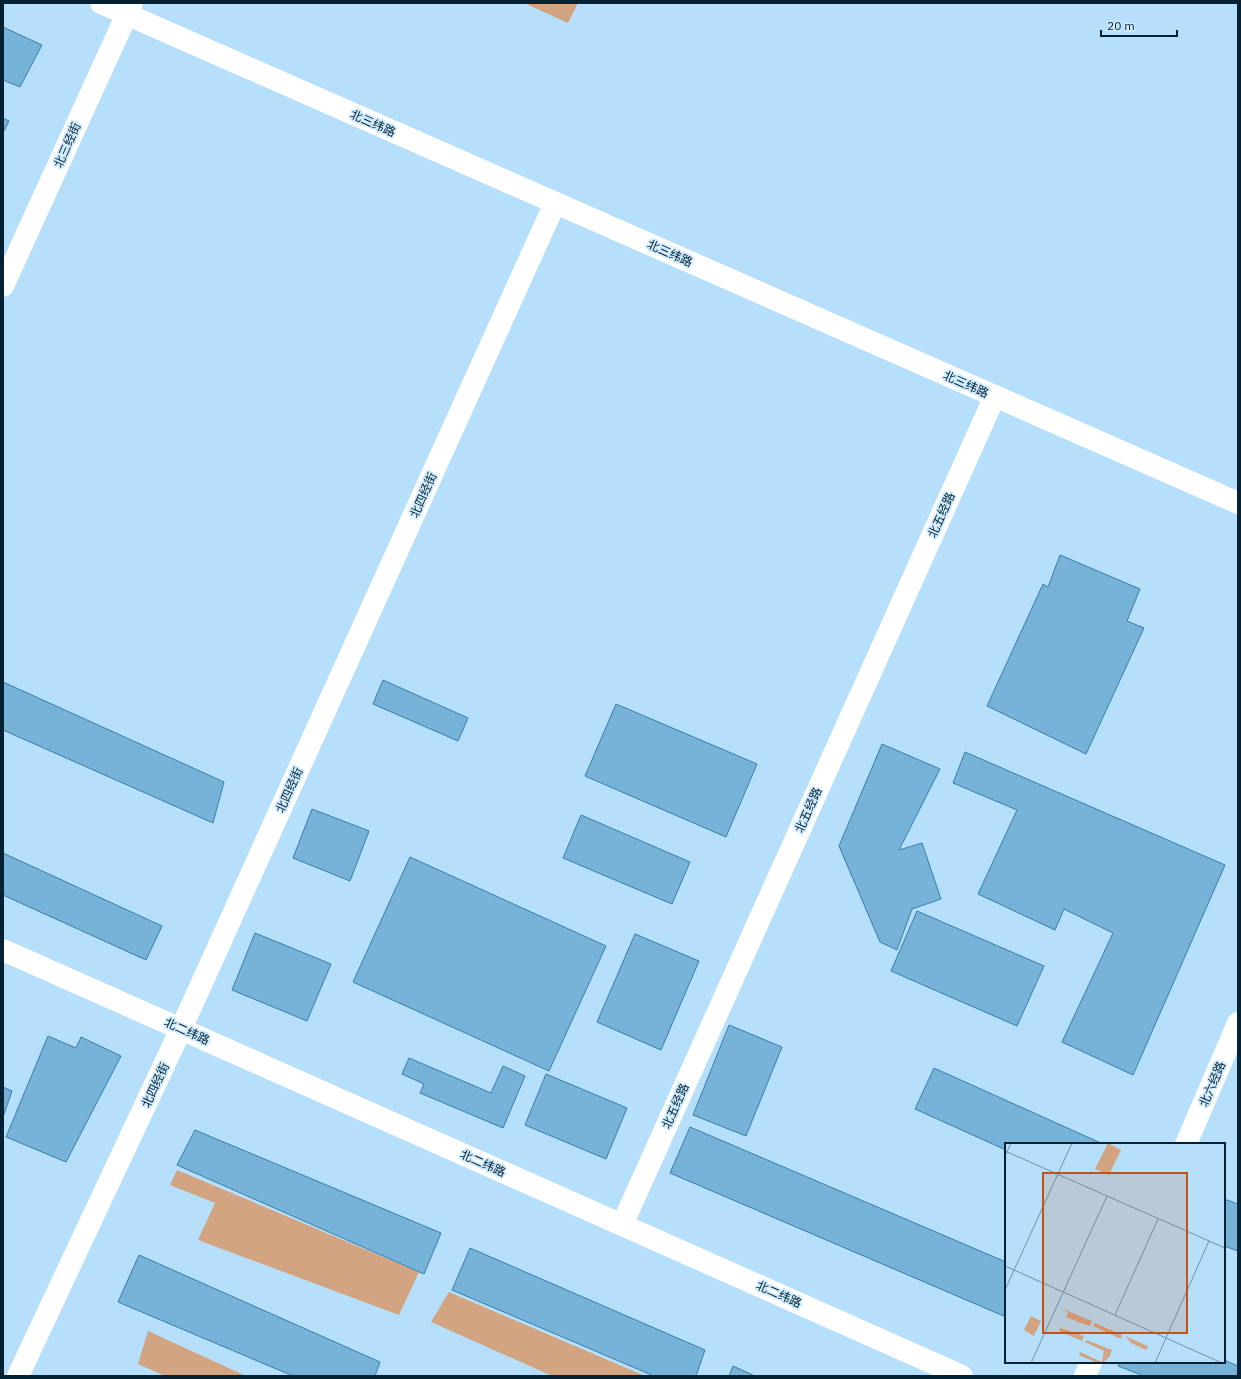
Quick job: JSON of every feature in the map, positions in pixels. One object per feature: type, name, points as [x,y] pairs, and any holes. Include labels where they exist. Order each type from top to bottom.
[{"type":"street","name":"北三纬路","points":[[102,3],[129,9],[555,202],[1238,503]]},
{"type":"street","name":"北三经街","points":[[3,286],[129,9]]},
{"type":"street","name":"北四经街","points":[[18,1376],[181,1029],[555,202]]},
{"type":"street","name":"北五经路","points":[[622,1225],[995,396]]},
{"type":"street","name":"北二纬路","points":[[3,950],[962,1376]]},
{"type":"street","name":"北六经路","points":[[1186,1143],[1238,1023]]},
{"type":"street","points":[[1085,1376],[1091,1363]]},
{"type":"shaded area","points":[[524,3],[578,3],[568,23]]},
{"type":"shaded area","points":[[177,1170],[419,1272],[399,1315],[198,1240],[215,1203],[170,1185]]},
{"type":"shaded area","points":[[449,1292],[645,1376],[552,1376],[431,1322]]},
{"type":"shaded area","points":[[148,1331],[246,1376],[165,1376],[138,1364]]},
{"type":"building","points":[[3,27],[42,45],[20,87],[3,80]]},
{"type":"building","points":[[3,118],[9,121],[3,133]]},
{"type":"building","points":[[1060,555],[1140,589],[1127,621],[1144,628],[1086,754],[987,706],[1043,584],[1048,587]]},
{"type":"building","points":[[383,680],[468,718],[458,741],[373,704]]},
{"type":"building","points":[[3,682],[224,782],[213,823],[3,730]]},
{"type":"building","points":[[616,704],[757,764],[726,837],[585,776]]},
{"type":"building","points":[[882,744],[940,769],[899,850],[922,843],[941,899],[912,909],[897,950],[880,942],[839,846]]},
{"type":"building","points":[[965,752],[1225,865],[1133,1075],[1062,1042],[1113,933],[1064,909],[1055,930],[978,894],[1017,810],[953,783]]},
{"type":"building","points":[[312,809],[369,831],[350,881],[293,858]]},
{"type":"building","points":[[581,815],[690,862],[672,904],[563,858]]},
{"type":"building","points":[[3,853],[162,926],[146,960],[3,895]]},
{"type":"building","points":[[410,857],[606,946],[549,1071],[353,982]]},
{"type":"building","points":[[917,911],[1044,966],[1017,1026],[891,971]]},
{"type":"building","points":[[255,933],[331,964],[307,1021],[232,990]]},
{"type":"building","points":[[635,934],[699,961],[661,1050],[597,1022]]},
{"type":"building","points":[[729,1025],[782,1047],[746,1136],[693,1115]]},
{"type":"building","points":[[48,1036],[76,1048],[81,1037],[121,1056],[66,1162],[6,1137]]},
{"type":"building","points":[[409,1058],[491,1093],[503,1066],[525,1076],[503,1128],[420,1093],[424,1084],[402,1074]]},
{"type":"building","points":[[934,1068],[1101,1143],[1005,1143],[1005,1150],[915,1109]]},
{"type":"building","points":[[546,1074],[627,1108],[606,1159],[525,1125]]},
{"type":"building","points":[[3,1087],[12,1091],[3,1117]]},
{"type":"building","points":[[690,1127],[1005,1262],[1005,1317],[670,1173]]},
{"type":"building","points":[[195,1130],[441,1233],[424,1274],[177,1165]]},
{"type":"building","points":[[1225,1199],[1238,1204],[1238,1251],[1225,1246]]},
{"type":"building","points":[[470,1248],[705,1350],[696,1376],[654,1376],[452,1290]]},
{"type":"building","points":[[139,1255],[380,1362],[375,1376],[293,1376],[118,1302]]},
{"type":"building","points":[[1225,1360],[1238,1366],[1238,1376],[1144,1376],[1118,1366],[1120,1363],[1225,1363]]},
{"type":"building","points":[[733,1366],[755,1376],[729,1376]]}]
